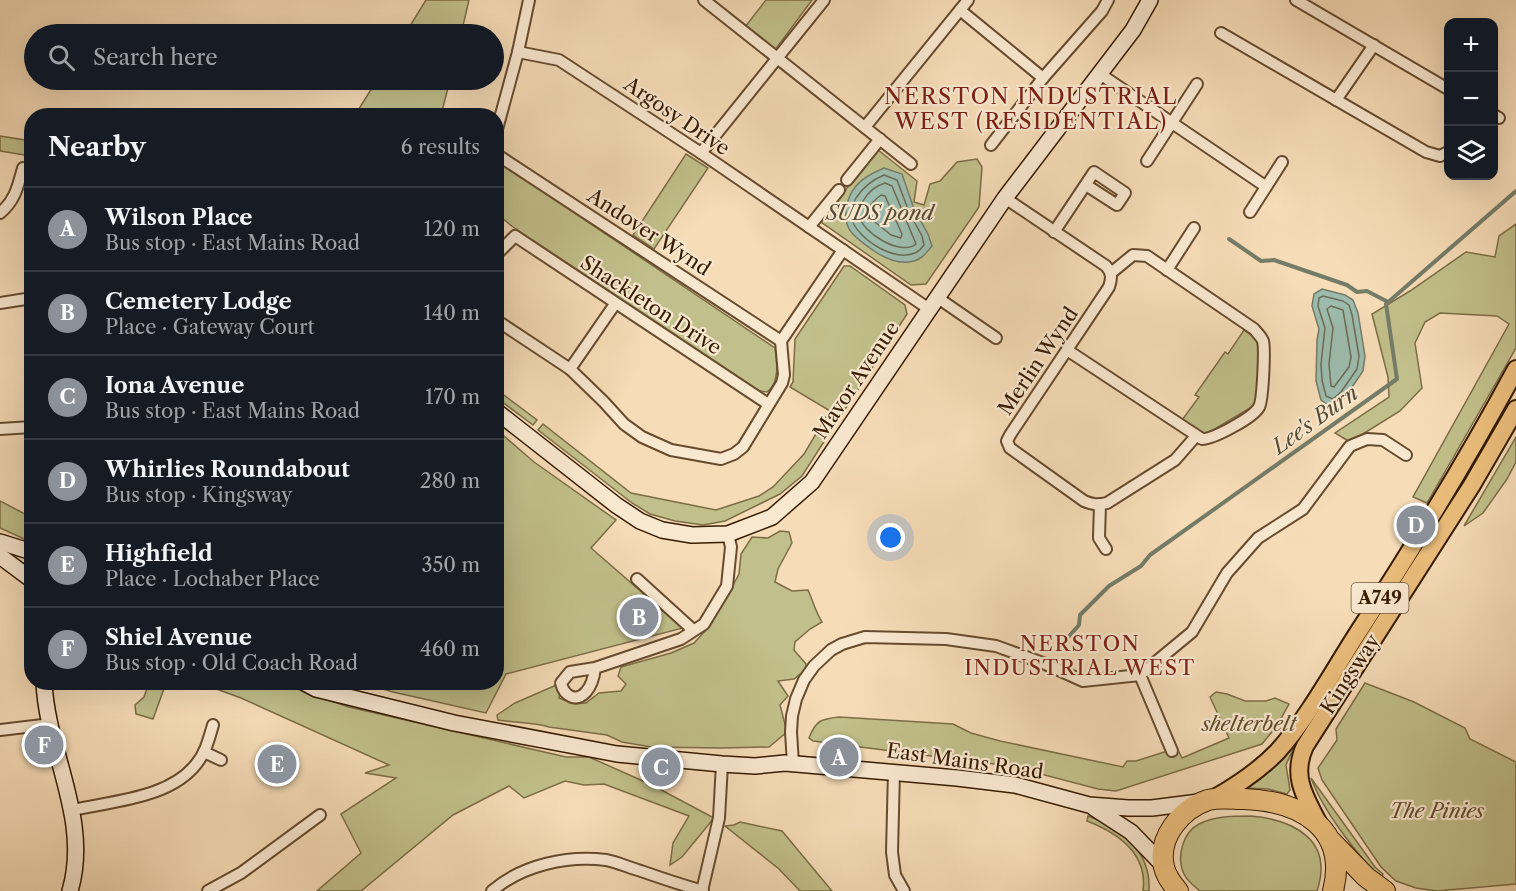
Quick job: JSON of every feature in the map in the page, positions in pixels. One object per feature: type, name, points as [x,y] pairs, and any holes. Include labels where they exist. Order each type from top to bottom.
[{"type":"highway","points":[[1178,891],[1163,876],[1163,852],[1174,824],[1188,809],[1210,800],[1270,802],[1286,806],[1319,824],[1366,877],[1385,891]]},
{"type":"highway","points":[[1332,840],[1336,863],[1333,891]]},
{"type":"main road","name":"Kingsway","points":[[1319,824],[1305,798],[1298,768],[1305,746],[1329,692],[1516,369]]},
{"type":"main road","name":"Kingsway","points":[[1210,800],[1240,783],[1273,755],[1329,692],[1472,485],[1516,409]]},
{"type":"street","points":[[503,108],[529,0]]},
{"type":"street","points":[[704,0],[911,164]]},
{"type":"street","points":[[701,153],[824,0]]},
{"type":"street","points":[[865,127],[968,0]]},
{"type":"street","points":[[991,145],[1043,78],[1102,11],[1108,0]]},
{"type":"street","name":"Mavor Avenue","points":[[504,417],[616,505],[640,521],[662,530],[692,535],[728,534],[772,517],[812,482],[1005,198],[1133,30],[1150,0]]},
{"type":"street","points":[[1296,0],[1444,86]]},
{"type":"street","points":[[960,10],[1043,78]]},
{"type":"street","points":[[1221,33],[1426,152],[1440,156],[1444,154]]},
{"type":"street","points":[[1336,100],[1374,45]]},
{"type":"street","name":"Argosy Drive","points":[[518,52],[559,60],[843,250],[933,304],[996,338]]},
{"type":"street","points":[[1100,74],[1265,186]]},
{"type":"street","points":[[1147,161],[1197,84]]},
{"type":"street","points":[[847,180],[880,139]]},
{"type":"street","name":"Andover Wynd","points":[[504,159],[781,341]]},
{"type":"street","points":[[1250,212],[1282,162]]},
{"type":"street","points":[[0,213],[9,206],[15,195],[23,168]]},
{"type":"street","points":[[1054,232],[1086,185]]},
{"type":"street","points":[[809,227],[839,190]]},
{"type":"street","points":[[1005,198],[1106,266],[1111,273],[1133,255],[1147,256],[1254,329],[1263,341],[1260,407],[1254,413],[1209,439],[1202,439],[1067,350]]},
{"type":"street","points":[[1167,270],[1194,228]]},
{"type":"street","name":"Shackleton Drive","points":[[504,247],[515,236],[768,404]]},
{"type":"street","points":[[504,325],[570,369],[624,424],[642,437],[671,450],[721,459],[734,454],[743,447],[782,383],[784,375],[781,341],[843,250]]},
{"type":"street","name":"Merlin Wynd","points":[[1100,504],[1093,505],[1084,501],[1019,456],[1010,448],[1007,441],[1109,287],[1111,273]]},
{"type":"street","points":[[0,303],[24,299]]},
{"type":"street","points":[[570,369],[615,304]]},
{"type":"street","points":[[0,429],[24,428]]},
{"type":"street","points":[[1106,549],[1099,538],[1100,504],[1107,503],[1175,460],[1196,436]]},
{"type":"street","points":[[793,764],[792,716],[796,699],[804,680],[814,666],[831,650],[865,637],[945,639],[996,646],[1083,681],[1140,675],[1192,632],[1227,573],[1258,538],[1303,509],[1350,446],[1367,439],[1383,440],[1406,455]]},
{"type":"street","points":[[595,668],[681,639],[704,624],[727,586],[731,547],[728,534]]},
{"type":"street","points":[[0,542],[24,550]]},
{"type":"street","points":[[0,556],[24,574]]},
{"type":"street","points":[[637,579],[693,630]]},
{"type":"street","points":[[1140,675],[1172,751]]},
{"type":"street","points":[[45,690],[51,724],[73,810],[76,845],[75,872],[70,891]]},
{"type":"street","name":"East Mains Road","points":[[324,690],[454,723],[617,754],[722,764],[793,764],[894,771],[1015,785],[1089,805],[1152,808],[1210,800]]},
{"type":"street","points":[[0,729],[51,724]]},
{"type":"street","points":[[73,810],[157,791],[175,783],[189,772],[204,752],[213,724]]},
{"type":"street","points":[[204,752],[221,760]]},
{"type":"street","points":[[492,891],[520,874],[543,864],[588,859],[607,860],[702,891],[719,818],[722,764]]},
{"type":"street","points":[[894,771],[892,852],[895,875],[904,891]]},
{"type":"street","name":"East Mains Road","points":[[1089,805],[1131,832],[1163,876]]},
{"type":"street","points":[[208,891],[240,873],[320,815]]},
{"type":"green space","points":[[426,0],[469,0],[463,24],[411,24]]},
{"type":"green space","points":[[766,0],[812,0],[775,50],[745,27]]},
{"type":"green space","points":[[371,90],[447,90],[443,108],[359,108]]},
{"type":"green space","points":[[0,136],[24,140],[24,155],[0,151]]},
{"type":"green space","points":[[877,149],[917,181],[914,202],[924,205],[930,184],[940,181],[957,162],[977,159],[982,167],[979,207],[926,284],[911,285],[821,222]]},
{"type":"green space","points":[[686,154],[708,168],[654,249],[633,235]]},
{"type":"green space","points":[[504,165],[775,348],[777,372],[771,388],[767,392],[760,391],[504,220]]},
{"type":"green space","points":[[1516,224],[1516,348],[1427,503],[1413,497],[1509,324],[1497,316],[1440,313],[1425,322],[1415,343],[1422,388],[1400,411],[1350,442],[1335,433],[1389,397],[1388,377],[1372,314],[1466,252],[1495,257],[1499,236]]},
{"type":"green space","points":[[844,266],[850,266],[905,305],[907,314],[840,417],[790,387],[793,382],[795,339]]},
{"type":"green space","points":[[1244,330],[1255,338],[1260,349],[1258,400],[1250,408],[1203,434],[1182,420],[1199,397],[1195,395],[1225,352],[1228,354]]},
{"type":"green space","points":[[504,395],[537,420],[533,425],[504,403]]},
{"type":"green space","points":[[826,417],[836,423],[802,476],[780,494],[725,521],[703,525],[650,514],[632,503],[538,430],[543,424],[631,493],[716,510],[759,496],[773,487],[804,454]]},
{"type":"green space","points":[[504,436],[534,462],[616,520],[591,548],[683,628],[506,674],[504,678]]},
{"type":"green space","points":[[1516,437],[1516,462],[1507,479],[1483,513],[1464,526]]},
{"type":"green space","points":[[0,501],[24,513],[24,539],[0,528]]},
{"type":"green space","points":[[780,531],[789,532],[792,543],[778,569],[775,582],[792,591],[808,590],[822,622],[795,642],[794,650],[806,664],[805,670],[794,679],[778,681],[788,696],[780,705],[787,732],[769,747],[651,747],[622,742],[607,735],[498,720],[497,715],[515,703],[561,683],[559,698],[572,703],[586,703],[599,693],[621,691],[626,684],[618,676],[621,667],[671,653],[694,643],[707,629],[725,600],[739,574],[741,554],[752,537],[768,538]]},
{"type":"green space","name":"The Pinies","points":[[1365,683],[1414,702],[1465,728],[1470,739],[1516,762],[1516,884],[1437,891],[1416,888],[1396,881],[1381,867],[1322,780],[1318,768],[1337,740],[1336,729]]},
{"type":"green space","points":[[146,690],[163,690],[153,719],[136,714],[135,705],[144,697]]},
{"type":"green space","points":[[219,690],[302,690],[349,707],[566,757],[589,757],[652,785],[714,818],[682,857],[670,865],[673,843],[689,816],[604,784],[584,785],[565,781],[524,798],[509,786],[453,815],[361,891],[317,891],[361,853],[341,814],[396,778],[365,773],[389,765]]},
{"type":"green space","points":[[386,690],[498,690],[486,713]]},
{"type":"green space","name":"shelterbelt","points":[[1216,692],[1245,701],[1266,701],[1275,698],[1289,704],[1276,727],[1262,744],[1116,791],[1098,789],[1010,766],[813,741],[809,738],[817,724],[839,717],[953,724],[971,733],[1000,741],[1123,767],[1127,761],[1136,761],[1177,748],[1182,758],[1229,738],[1210,697]]},
{"type":"green space","points":[[1291,748],[1293,749],[1286,765],[1290,790],[1287,794],[1268,789],[1246,788],[1275,766]]},
{"type":"green space","points":[[1311,778],[1375,867],[1383,874],[1380,878],[1341,831],[1323,804]]},
{"type":"green space","points":[[1088,816],[1113,828],[1132,844],[1145,865],[1149,891],[1143,891],[1141,866],[1136,855],[1120,838],[1087,821]]},
{"type":"green space","points":[[1251,816],[1282,822],[1295,828],[1315,846],[1320,858],[1321,873],[1317,891],[1200,891],[1189,881],[1182,867],[1181,853],[1185,839],[1193,828],[1205,821],[1218,818]]},
{"type":"green space","points":[[740,822],[782,831],[832,891],[800,891],[779,869],[725,826]]},
{"type":"water","name":"SUDS pond","points":[[884,168],[902,174],[914,209],[928,234],[932,246],[917,260],[904,262],[883,256],[860,240],[849,228],[846,209],[853,191],[866,177]]},
{"type":"water","points":[[1322,289],[1345,295],[1353,300],[1358,313],[1365,356],[1363,371],[1337,405],[1328,405],[1321,400],[1316,381],[1319,329],[1312,306],[1314,294]]},
{"type":"waterway","name":"Lee's Burn","points":[[1063,643],[1079,625],[1080,615],[1109,586],[1141,566],[1150,555],[1397,379],[1386,304],[1516,191]]},
{"type":"waterway","points":[[1229,239],[1261,261],[1274,260],[1347,285],[1357,292],[1367,291],[1388,302]]},
{"type":"place","name":"Whirlies Roundabout","points":[[1416,525]]},
{"type":"place","name":"Cemetery Lodge","points":[[639,617]]},
{"type":"place","name":"Shiel Avenue","points":[[44,745]]},
{"type":"place","name":"Wilson Place","points":[[839,757]]},
{"type":"place","name":"Highfield","points":[[277,764]]},
{"type":"place","name":"Iona Avenue","points":[[661,767]]},
{"type":"district","name":"NERSTON INDUSTRIAL WEST (RESIDENTIAL)","points":[[1031,108]]},
{"type":"district","name":"NERSTON INDUSTRIAL WEST","points":[[1080,656]]}]
